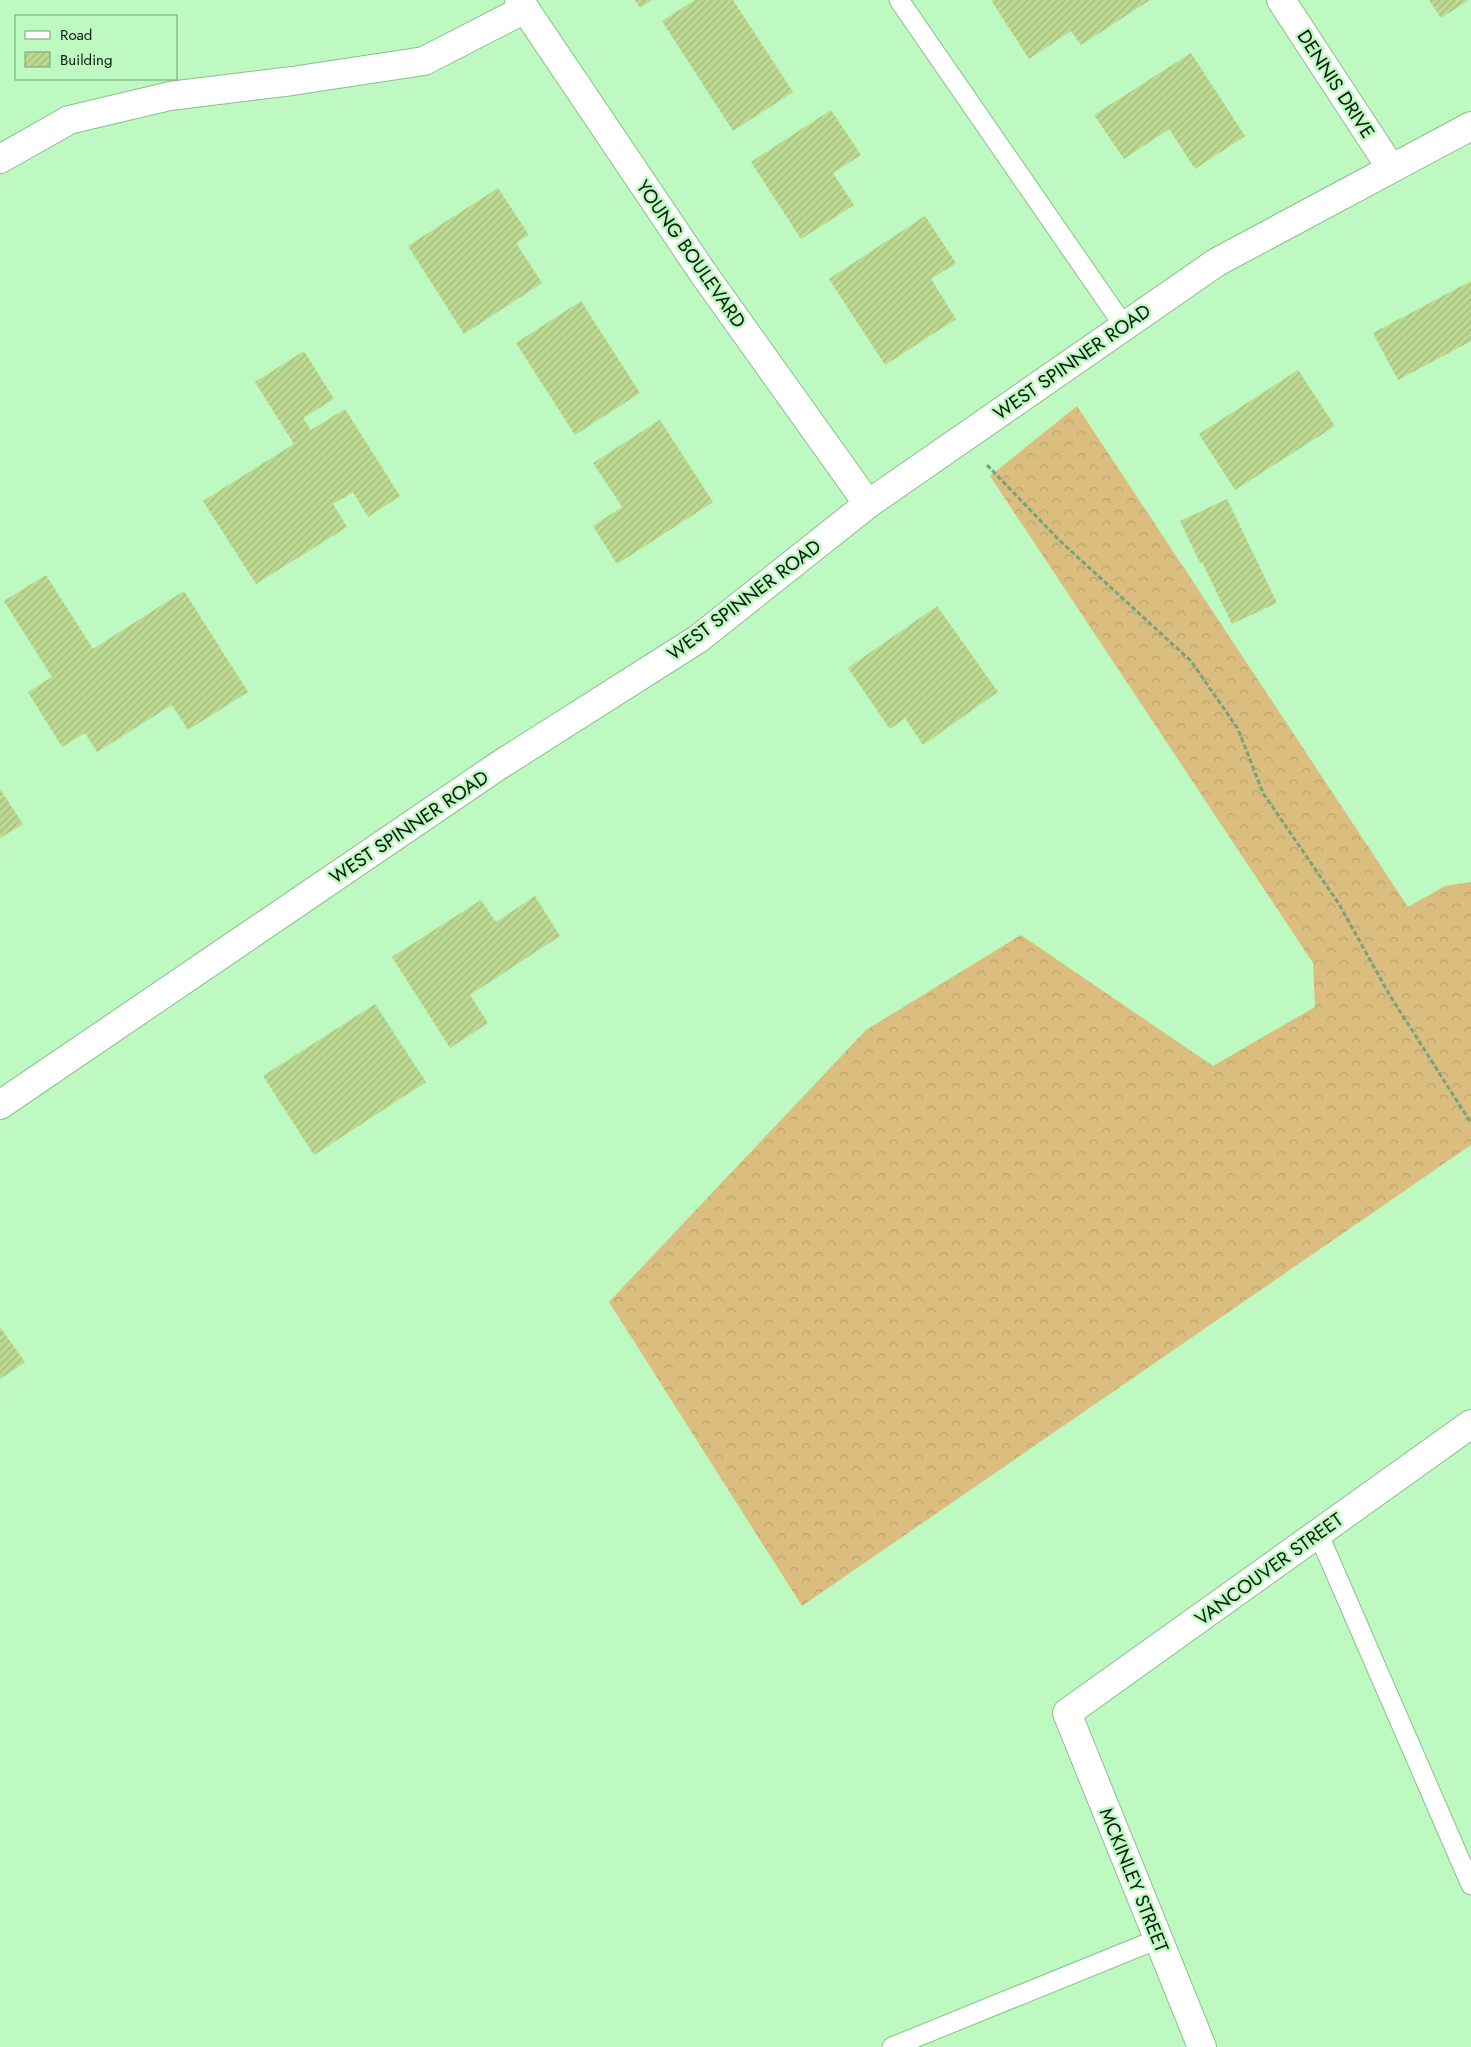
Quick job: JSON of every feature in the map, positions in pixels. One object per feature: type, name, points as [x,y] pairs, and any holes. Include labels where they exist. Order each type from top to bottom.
[{"type":"street","name":"DENNIS DRIVE","points":[[1281,0],[1391,168]]},
{"type":"street","points":[[0,159],[69,120],[170,96],[292,81],[424,61],[522,5]]},
{"type":"street","name":"YOUNG BOULEVARD","points":[[522,5],[703,273],[868,504]]},
{"type":"street","name":"WEST SPINNER ROAD","points":[[0,1105],[498,766],[698,638],[868,504],[1217,262],[1471,126]]},
{"type":"street","name":"VANCOUVER STREET","points":[[1067,1713],[1471,1424]]},
{"type":"street","name":"MCKINLEY STREET","points":[[1067,1713],[1202,2047]]},
{"type":"lane","points":[[899,0],[1124,326]]},
{"type":"lane","points":[[1318,1533],[1471,1886]]},
{"type":"lane","points":[[892,2047],[1158,1939]]},
{"type":"path","points":[[963,439],[1058,540],[1191,661],[1238,729],[1264,793],[1339,904],[1389,994],[1471,1123]]},
{"type":"green space","points":[[1077,406],[1408,907],[1445,886],[1471,882],[1471,1145],[802,1606],[609,1302],[866,1030],[1021,935],[1213,1066],[1315,1007],[1313,963],[990,476]]},
{"type":"building","points":[[635,0],[652,0],[640,8]]},
{"type":"building","points":[[695,0],[733,0],[793,92],[733,131],[662,21]]},
{"type":"building","points":[[991,0],[1150,0],[1081,45],[1071,31],[1029,59]]},
{"type":"building","points":[[1429,0],[1469,0],[1441,18]]},
{"type":"building","points":[[1191,53],[1245,136],[1195,169],[1169,129],[1124,159],[1094,115]]},
{"type":"building","points":[[831,110],[861,155],[833,173],[854,205],[801,239],[751,162]]},
{"type":"building","points":[[498,188],[529,235],[516,243],[542,283],[464,334],[408,246]]},
{"type":"building","points":[[925,216],[956,263],[931,279],[956,319],[885,365],[829,279]]},
{"type":"building","points":[[1471,281],[1471,341],[1398,380],[1373,333]]},
{"type":"building","points":[[581,301],[640,393],[575,435],[516,343]]},
{"type":"building","points":[[304,351],[334,399],[303,418],[311,430],[345,409],[400,496],[368,517],[353,492],[333,504],[347,527],[256,584],[203,501],[294,444],[255,382]]},
{"type":"building","points":[[1298,370],[1335,426],[1235,490],[1199,434]]},
{"type":"building","points":[[660,420],[713,502],[617,564],[593,526],[622,507],[593,463]]},
{"type":"building","points":[[1227,499],[1277,603],[1232,624],[1180,521]]},
{"type":"building","points":[[46,575],[93,649],[184,591],[248,692],[188,730],[172,705],[97,752],[85,733],[62,747],[28,692],[52,677],[4,601]]},
{"type":"building","points":[[937,606],[998,692],[923,745],[905,718],[890,729],[848,668]]},
{"type":"building","points":[[0,789],[23,824],[0,838]]},
{"type":"building","points":[[535,896],[560,936],[470,995],[488,1023],[450,1048],[392,957],[481,900],[496,922]]},
{"type":"building","points":[[375,1004],[426,1082],[314,1155],[263,1076]]},
{"type":"building","points":[[0,1327],[25,1362],[0,1379]]}]
